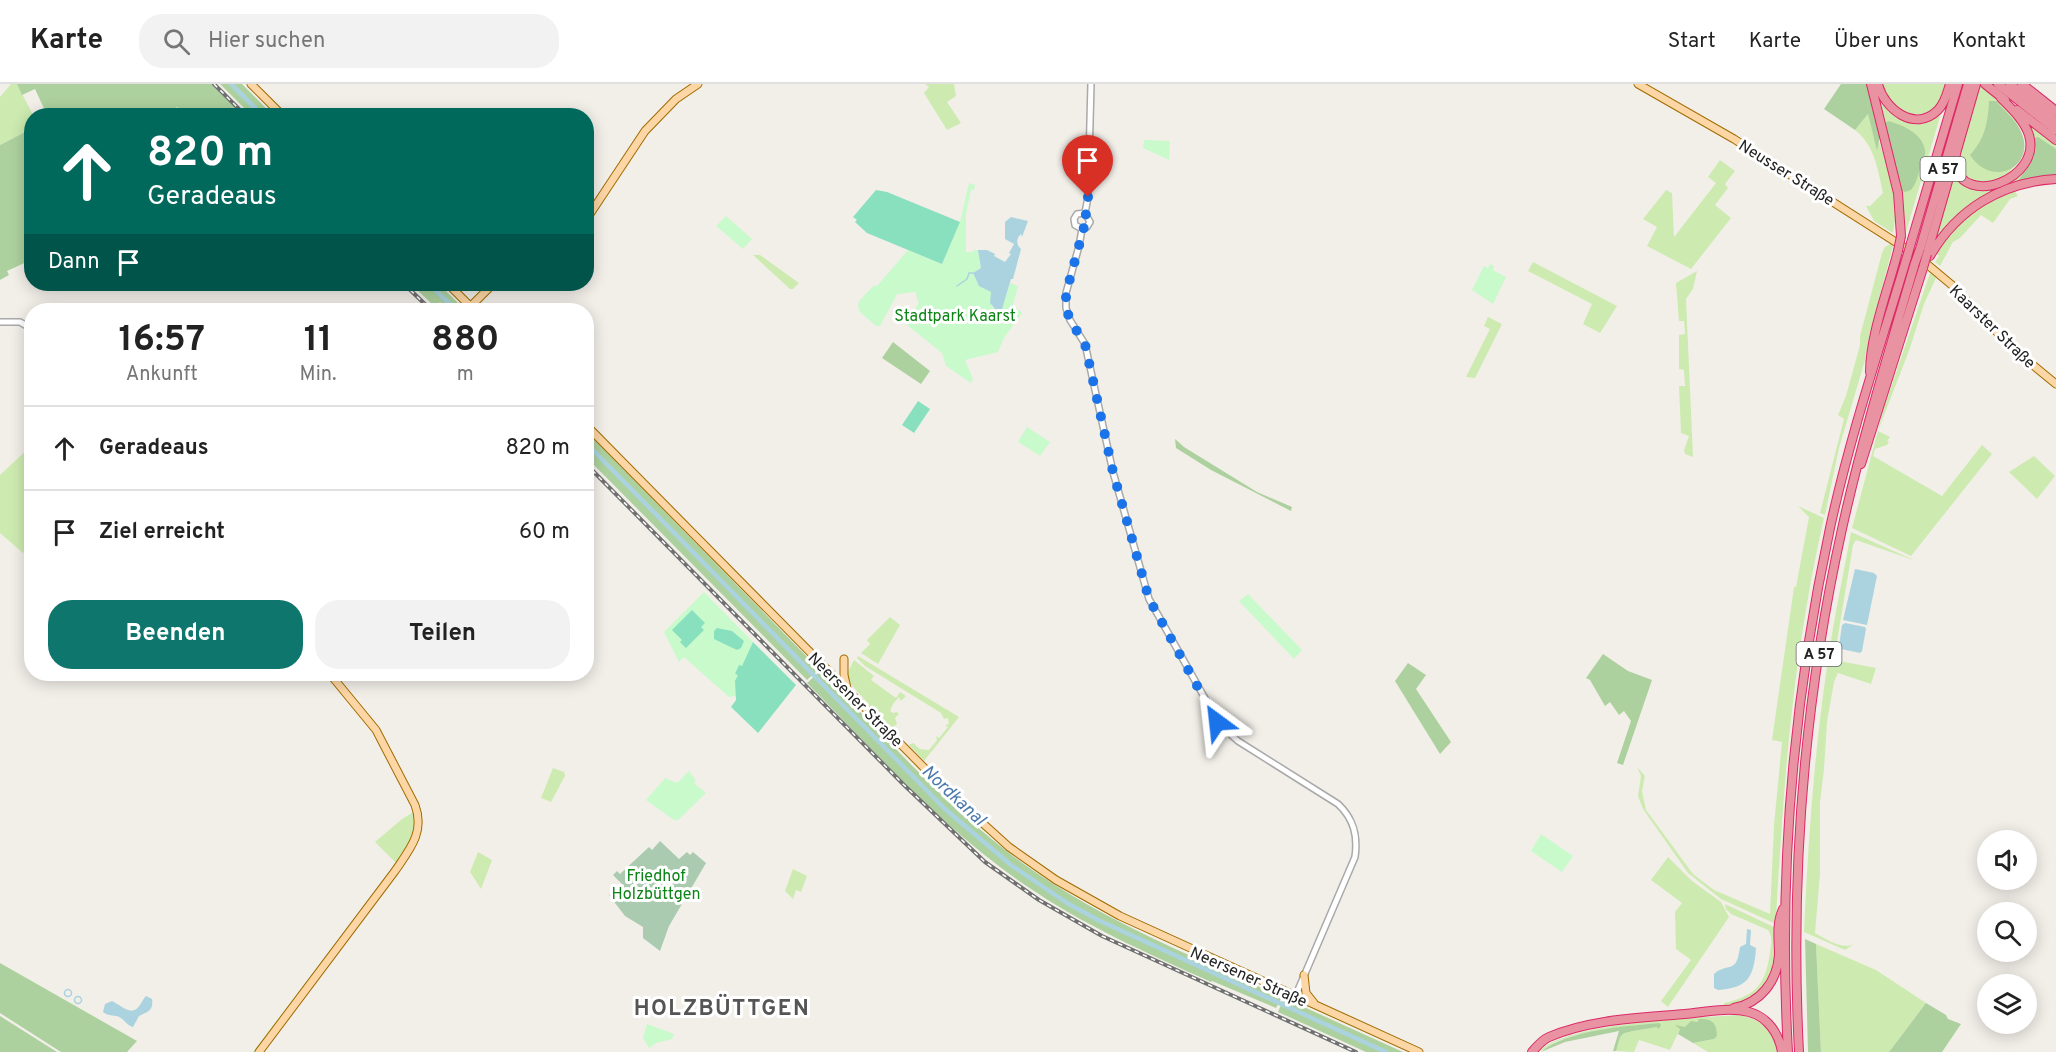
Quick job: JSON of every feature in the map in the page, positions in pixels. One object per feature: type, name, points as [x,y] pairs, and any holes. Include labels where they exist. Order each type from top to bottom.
[{"type":"highway","points":[[1870,380],[1872,351],[1901,236],[1898,193],[1871,84]]},
{"type":"highway","points":[[1878,84],[1883,99],[1892,109],[1910,118],[1925,117],[1938,110],[1953,85]]},
{"type":"highway","points":[[1976,84],[1969,89],[1955,159],[1957,171],[1972,185],[1991,185],[2019,172],[2029,158],[2029,135],[2020,119],[2001,98]]},
{"type":"highway","points":[[1985,84],[2056,140]]},
{"type":"highway","points":[[1998,84],[2056,130]]},
{"type":"highway","points":[[2010,84],[2056,121]]},
{"type":"highway","points":[[2022,84],[2056,111]]},
{"type":"highway","name":"A 57","points":[[1782,935],[1791,788],[1801,694],[1833,515],[1870,380],[1937,155],[1953,85]]},
{"type":"highway","name":"A 57","points":[[1799,1052],[1796,941],[1800,817],[1809,728],[1822,637],[1851,487],[1879,383],[1924,267],[1969,89]]},
{"type":"highway","points":[[1851,487],[1865,455],[1924,267],[1957,147]]},
{"type":"highway","points":[[1926,253],[1951,226],[1984,199],[2021,184],[2056,179]]},
{"type":"highway","points":[[1724,1011],[1748,1004],[1768,988],[1777,967],[1782,935]]},
{"type":"highway","points":[[1782,935],[1788,1052]]},
{"type":"highway","points":[[1797,976],[1802,1009],[1804,1052]]},
{"type":"highway","points":[[1532,1052],[1545,1040],[1576,1029],[1604,1023],[1724,1011],[1749,1012],[1763,1019],[1776,1032],[1782,1052]]},
{"type":"main road","points":[[251,84],[275,108]]},
{"type":"main road","points":[[594,208],[654,120],[698,84]]},
{"type":"main road","name":"Neusser Straße","points":[[1638,84],[1774,164],[1893,239],[1924,267]]},
{"type":"main road","name":"Kaarster Straße","points":[[1924,267],[1953,286],[2012,348],[2056,384]]},
{"type":"main road","points":[[454,291],[465,303]]},
{"type":"main road","points":[[476,303],[487,291]]},
{"type":"main road","name":"Neersener Straße","points":[[594,433],[968,811],[1034,865],[1081,895],[1120,916],[1419,1052]]},
{"type":"main road","points":[[844,659],[844,675],[848,691]]},
{"type":"main road","points":[[259,1052],[396,871],[413,846],[418,831],[419,821],[415,805],[379,734],[336,681]]},
{"type":"main road","points":[[1304,975],[1308,997],[1318,1007]]},
{"type":"street","points":[[1085,213],[1077,214],[1074,219],[1076,227],[1082,229],[1090,222],[1085,213],[1088,197],[1091,84]]},
{"type":"street","points":[[1082,229],[1066,293],[1066,308],[1070,320],[1085,344],[1115,480],[1149,599],[1220,725],[1238,741],[1338,804],[1353,824],[1356,844],[1353,862],[1295,997]]},
{"type":"street","points":[[0,322],[18,322],[24,325]]},
{"type":"green space","points":[[11,84],[17,84],[29,108],[24,108],[24,133],[0,145],[0,97]]},
{"type":"green space","points":[[17,84],[212,84],[236,108],[44,108],[35,89],[22,95]]},
{"type":"green space","points":[[220,84],[242,84],[266,108],[244,108]]},
{"type":"green space","points":[[925,84],[954,84],[956,96],[947,102],[961,123],[947,130],[924,93],[929,87]]},
{"type":"green space","points":[[1841,84],[1868,84],[1880,135],[1877,151],[1868,114],[1855,130],[1824,109]]},
{"type":"green space","points":[[1873,84],[1879,95],[1912,120],[1942,110],[1904,239],[1903,218]]},
{"type":"green space","points":[[1881,84],[1947,84],[1935,108],[1914,115],[1894,107],[1889,102]]},
{"type":"green space","points":[[1979,84],[1992,93],[2010,112],[2021,133],[2022,151],[2015,166],[2003,177],[1988,182],[1974,181],[1963,173],[1958,158]]},
{"type":"green space","points":[[1989,101],[1996,101],[2014,120],[2022,134],[2024,146],[2017,164],[2009,170],[2000,172],[1989,171],[1979,165],[1970,155],[1985,130]]},
{"type":"green space","points":[[1868,114],[1877,149],[1878,139],[1892,185],[1895,210],[1893,233],[1874,221],[1866,206],[1870,206],[1883,193],[1871,151],[1862,136],[1855,130]]},
{"type":"green space","points":[[2024,120],[2056,145],[2056,177],[2047,177],[1967,207],[1934,240],[1953,168],[1965,184],[2002,184],[2030,158]]},
{"type":"green space","points":[[1888,121],[1906,127],[1916,134],[1925,150],[1916,183],[1911,190],[1905,192],[1900,190],[1883,125]]},
{"type":"green space","points":[[24,133],[24,263],[7,271],[9,275],[0,280],[0,145]]},
{"type":"green space","points":[[2038,137],[2056,149],[2056,176],[2018,181],[2033,158],[2034,138]]},
{"type":"green space","points":[[1144,140],[1170,141],[1169,160],[1143,148]]},
{"type":"green space","points":[[1720,160],[1735,171],[1725,184],[1728,188],[1715,205],[1731,218],[1691,269],[1647,246],[1657,227],[1643,219],[1666,190],[1672,193],[1674,237],[1716,183],[1708,177]]},
{"type":"green space","name":"Stadtpark Kaarst","points":[[969,183],[975,185],[974,190],[971,190],[966,214],[966,252],[978,250],[981,268],[973,273],[975,278],[979,284],[991,292],[992,307],[1002,308],[1010,283],[1018,286],[1013,305],[1022,313],[1004,338],[998,352],[965,360],[973,379],[971,383],[946,366],[942,353],[907,325],[919,302],[916,292],[897,294],[880,326],[876,326],[860,312],[858,306],[859,301],[874,285],[876,287],[908,250],[942,264],[960,222]]},
{"type":"green space","points":[[876,190],[887,192],[960,222],[942,264],[867,233],[855,222],[857,220],[853,217]]},
{"type":"green space","points":[[2014,190],[2018,196],[2010,199],[1993,223],[1981,215],[1960,238],[1953,242],[1940,266],[1935,262],[1939,256],[1936,253],[1952,231],[1980,208]]},
{"type":"green space","points":[[726,216],[752,239],[743,249],[716,226]]},
{"type":"green space","points":[[1890,244],[1893,245],[1891,254],[1865,360],[1839,448],[1825,515],[1820,513],[1844,419],[1838,415],[1846,396],[1860,345],[1860,336],[1882,253]]},
{"type":"green space","points":[[753,255],[760,255],[799,283],[790,289]]},
{"type":"green space","points":[[1533,262],[1617,306],[1600,333],[1583,324],[1592,304],[1528,271]]},
{"type":"green space","points":[[1490,264],[1494,266],[1493,270],[1506,277],[1493,304],[1472,290],[1484,266],[1488,268]]},
{"type":"green space","points":[[1697,271],[1693,289],[1686,299],[1693,457],[1685,454],[1684,450],[1689,436],[1681,433],[1679,386],[1685,386],[1684,370],[1679,369],[1679,335],[1685,334],[1684,321],[1679,321],[1676,283]]},
{"type":"green space","points":[[1930,273],[1936,278],[1924,304],[1910,348],[1878,431],[1890,437],[1887,441],[1889,442],[1875,449],[1873,456],[1942,496],[1982,445],[1992,454],[1911,556],[1852,528],[1884,408]]},
{"type":"green space","points":[[418,291],[446,291],[458,303],[440,302],[431,303]]},
{"type":"green space","points":[[1488,317],[1502,324],[1475,378],[1466,377],[1490,329],[1484,326]]},
{"type":"green space","points":[[893,342],[930,371],[921,384],[882,358]]},
{"type":"green space","points":[[918,401],[930,409],[914,433],[902,425]]},
{"type":"green space","points":[[1027,427],[1050,442],[1040,456],[1018,442]]},
{"type":"green space","points":[[594,439],[819,669],[807,680],[594,465]]},
{"type":"green space","points":[[1175,439],[1184,447],[1257,492],[1292,507],[1291,511],[1211,470],[1176,448]]},
{"type":"green space","points":[[24,453],[23,553],[0,533],[0,475]]},
{"type":"green space","points":[[2034,456],[2055,476],[2037,499],[2009,472]]},
{"type":"green space","points":[[1798,506],[1824,518],[1802,632],[1792,708],[1776,924],[1721,899],[1688,873],[1643,809],[1638,796],[1641,776],[1637,767],[1645,776],[1642,791],[1646,810],[1693,874],[1714,890],[1770,914],[1774,825],[1782,742],[1772,740],[1794,587],[1796,587],[1809,517]]},
{"type":"green space","points":[[1851,532],[1916,561],[1856,540],[1853,545],[1834,660],[1876,668],[1871,684],[1838,673],[1834,682],[1827,722],[1820,802],[1820,874],[1815,933],[1839,945],[1854,944],[1845,950],[1804,932],[1818,733],[1829,650]]},
{"type":"green space","points":[[704,592],[753,642],[736,680],[736,696],[729,697],[684,657],[679,662],[664,632]]},
{"type":"green space","points":[[1248,594],[1302,650],[1294,659],[1239,601]]},
{"type":"green space","points":[[692,610],[705,623],[701,627],[704,630],[686,648],[672,630]]},
{"type":"green space","points":[[890,617],[900,625],[878,664],[861,653],[870,644],[867,640]]},
{"type":"green space","points":[[717,628],[732,631],[744,641],[741,648],[737,650],[714,639],[714,631]]},
{"type":"green space","points":[[753,642],[796,685],[758,733],[731,707],[736,700],[735,681],[738,675],[735,674],[739,665],[742,666]]},
{"type":"green space","points":[[1603,654],[1628,671],[1652,680],[1623,765],[1617,763],[1631,721],[1624,711],[1619,715],[1610,702],[1605,706],[1590,680],[1586,678]]},
{"type":"green space","points":[[858,656],[959,717],[924,761],[909,745],[913,743],[920,749],[929,750],[937,740],[936,736],[939,738],[948,727],[945,725],[949,724],[948,718],[944,719],[941,713],[865,666],[857,658]]},
{"type":"green space","points":[[854,660],[874,676],[871,680],[896,698],[900,692],[906,696],[901,701],[899,697],[893,704],[890,711],[899,714],[895,718],[897,724],[891,729],[847,680]]},
{"type":"green space","points":[[1408,663],[1426,675],[1416,689],[1451,742],[1440,754],[1395,681]]},
{"type":"green space","points":[[822,669],[942,791],[1007,848],[1133,926],[1079,898],[1033,868],[983,830],[942,792]]},
{"type":"green space","points":[[820,671],[947,800],[1031,869],[1122,923],[1282,997],[1276,1008],[1211,982],[1092,926],[1025,885],[995,863],[938,815],[807,683]]},
{"type":"green space","points":[[553,768],[564,772],[565,776],[551,802],[541,798]]},
{"type":"green space","points":[[689,771],[696,781],[694,783],[706,793],[678,820],[674,820],[646,800],[665,778],[677,783]]},
{"type":"green space","points":[[415,811],[417,826],[408,848],[256,1052],[253,1052],[396,863],[375,842]]},
{"type":"green space","points":[[1541,834],[1573,856],[1562,872],[1531,851]]},
{"type":"green space","name":"Friedhof Holzbüttgen","points":[[660,841],[679,859],[687,852],[690,855],[693,852],[706,863],[669,926],[660,951],[643,938],[643,927],[625,916],[609,895],[624,886],[613,875],[617,871],[620,874],[649,847],[652,850]]},
{"type":"green space","points":[[478,852],[492,860],[481,889],[470,872]]},
{"type":"green space","points":[[1668,857],[1692,881],[1721,902],[1729,917],[1668,1007],[1661,1001],[1691,960],[1676,949],[1675,912],[1682,903],[1651,880]]},
{"type":"green space","points":[[793,869],[807,876],[801,892],[796,890],[793,899],[785,891]]},
{"type":"green space","points":[[1725,904],[1776,928],[1776,965],[1770,983],[1759,994],[1738,1004],[1724,1007],[1724,1003],[1752,992],[1762,980],[1766,972],[1771,941],[1768,930],[1731,914]]},
{"type":"green space","points":[[1805,939],[1816,944],[1821,1052],[1808,1052]]},
{"type":"green space","points":[[1816,944],[1876,970],[1926,1003],[1889,1052],[1821,1052]]},
{"type":"green space","points":[[0,963],[137,1041],[127,1052],[61,1052],[0,1013]]},
{"type":"green space","points":[[1284,998],[1403,1052],[1366,1052],[1278,1012]]},
{"type":"green space","points":[[1926,1003],[1946,1015],[1948,1019],[1961,1024],[1942,1052],[1889,1052]]},
{"type":"green space","points":[[1739,1015],[1754,1019],[1765,1027],[1773,1038],[1778,1052],[1708,1052],[1693,1043],[1714,1039],[1697,1022],[1680,1029],[1670,1050],[1639,1040],[1634,1052],[1616,1051],[1623,1034],[1656,1027],[1659,1029],[1658,1023],[1580,1034],[1555,1042],[1539,1052],[1553,1042],[1575,1034],[1603,1028],[1664,1020]]},
{"type":"green space","points":[[0,1016],[57,1052],[0,1052]]},
{"type":"green space","points":[[1699,1019],[1707,1019],[1715,1025],[1717,1036],[1714,1039],[1693,1043],[1678,1034],[1680,1029],[1675,1025],[1685,1027],[1691,1021],[1697,1022]]},
{"type":"green space","points":[[1659,1023],[1661,1025],[1659,1029],[1656,1027],[1623,1034],[1616,1051],[1613,1051],[1619,1031],[1565,1042],[1541,1052],[1565,1039],[1597,1030]]},
{"type":"green space","points":[[647,1024],[674,1034],[672,1039],[656,1043],[649,1048],[643,1038]]},
{"type":"water","points":[[1011,217],[1028,221],[1022,237],[1021,234],[1017,239],[1017,244],[1021,249],[1013,279],[1011,279],[1002,309],[997,311],[990,303],[991,292],[979,286],[973,273],[981,268],[978,250],[987,250],[1005,262],[1011,254],[1009,253],[1014,244],[1005,239],[1005,222]]},
{"type":"water","points":[[1855,569],[1874,573],[1877,576],[1867,625],[1843,620]]},
{"type":"water","points":[[1845,623],[1866,629],[1860,653],[1841,649],[1839,646],[1842,625]]},
{"type":"water","points":[[1747,929],[1751,930],[1750,945],[1756,948],[1751,974],[1748,979],[1736,987],[1718,990],[1714,988],[1714,974],[1734,965],[1740,947],[1746,944]]},
{"type":"water","points":[[146,996],[152,999],[152,1006],[139,1016],[133,1027],[119,1017],[103,1012],[105,1004],[112,1001],[130,1011],[137,1009]]},
{"type":"waterway","name":"Nordkanal","points":[[231,84],[255,108]]},
{"type":"waterway","points":[[957,286],[967,279],[969,273],[973,273]]},
{"type":"waterway","name":"Nordkanal","points":[[436,291],[449,303]]},
{"type":"waterway","name":"Nordkanal","points":[[594,451],[945,809],[1011,865],[1067,903],[1098,920],[1386,1052]]},
{"type":"waterway","points":[[68,989],[72,993],[68,997],[64,993],[68,989]]},
{"type":"waterway","points":[[78,996],[82,1000],[78,1004],[74,1000],[78,996]]},
{"type":"railway","points":[[214,84],[238,108]]},
{"type":"railway","points":[[411,291],[424,303]]},
{"type":"railway","points":[[594,472],[904,785],[985,862],[1039,900],[1102,936],[1356,1052]]},
{"type":"district","name":"HOLZBÜTTGEN","points":[[722,1007]]},
{"type":"route","points":[[1088,197],[1085,213],[1090,218],[1090,222],[1085,229],[1082,229],[1066,293],[1066,308],[1070,320],[1085,344],[1113,472],[1149,599],[1217,722]]}]
